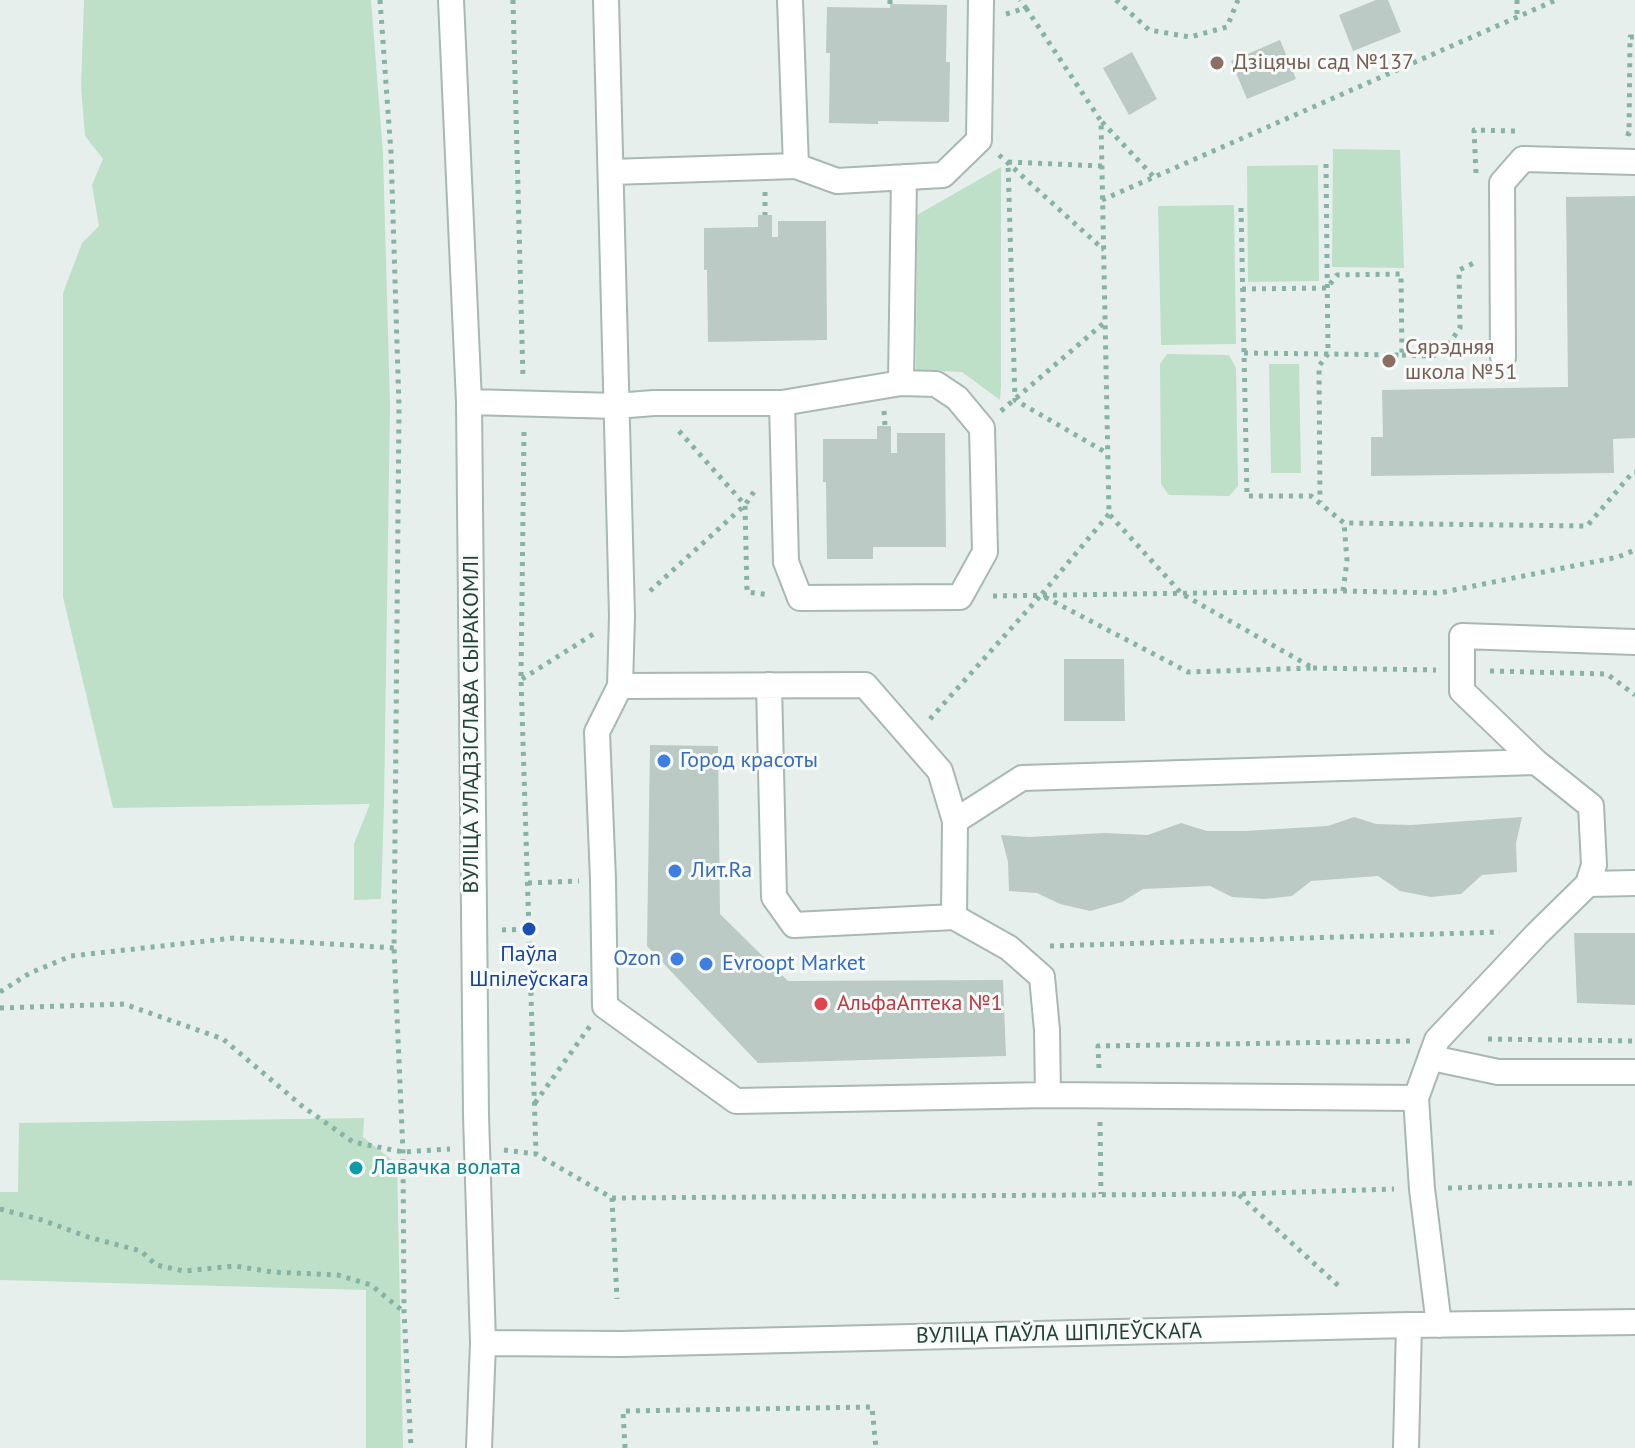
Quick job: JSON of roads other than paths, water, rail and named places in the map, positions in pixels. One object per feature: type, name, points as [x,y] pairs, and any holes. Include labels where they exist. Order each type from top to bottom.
[{"type":"street","name":"ВУЛІЦА УЛАДЗІСЛАВА СЫРАКОМЛІ","points":[[451,0],[469,402],[476,1115],[483,1343],[479,1448]]},
{"type":"street","points":[[606,0],[622,616],[620,686],[597,732],[605,1006],[736,1101],[1048,1095],[1416,1098]]},
{"type":"street","points":[[790,0],[796,166]]},
{"type":"street","points":[[611,172],[796,166],[837,181],[943,175],[979,140],[981,0]]},
{"type":"street","points":[[1503,357],[1502,183],[1523,159],[1635,162]]},
{"type":"street","points":[[901,383],[904,177]]},
{"type":"street","points":[[469,402],[616,406],[782,403],[901,383],[936,384],[957,398],[982,428],[985,552],[960,597],[800,598],[786,562],[782,403]]},
{"type":"street","points":[[1439,1325],[1422,1189],[1416,1098],[1437,1040],[1588,884],[1594,865],[1591,806],[1536,762],[1462,691],[1462,636],[1635,642]]},
{"type":"street","points":[[769,685],[774,897],[794,925],[954,917],[1009,948],[1042,977],[1048,1095]]},
{"type":"street","points":[[620,686],[865,685],[940,771],[955,821],[954,917]]},
{"type":"street","points":[[955,821],[1022,778],[1536,762]]},
{"type":"street","points":[[1588,884],[1635,883]]},
{"type":"street","points":[[1432,1058],[1498,1072],[1635,1072]]},
{"type":"street","name":"ВУЛІЦА ПАЎЛА ШПІЛЕЎСКАГА","points":[[483,1343],[621,1344],[1635,1322]]},
{"type":"street","points":[[1406,1448],[1409,1325]]},
{"type":"place","name":"Дзіцячы сад №137","points":[[1217,63]]},
{"type":"place","name":"Сярэдняя школа №51","points":[[1389,361]]},
{"type":"place","name":"Город красоты","points":[[664,761]]},
{"type":"place","name":"Лит.Ra","points":[[675,871]]},
{"type":"place","name":"Паўла Шпілеўскага","points":[[529,929]]},
{"type":"place","name":"Ozon","points":[[677,959]]},
{"type":"place","name":"Evroopt Market","points":[[706,964]]},
{"type":"place","name":"АльфаАптека №1","points":[[821,1004]]},
{"type":"place","name":"Лавачка волата","points":[[356,1168]]}]
